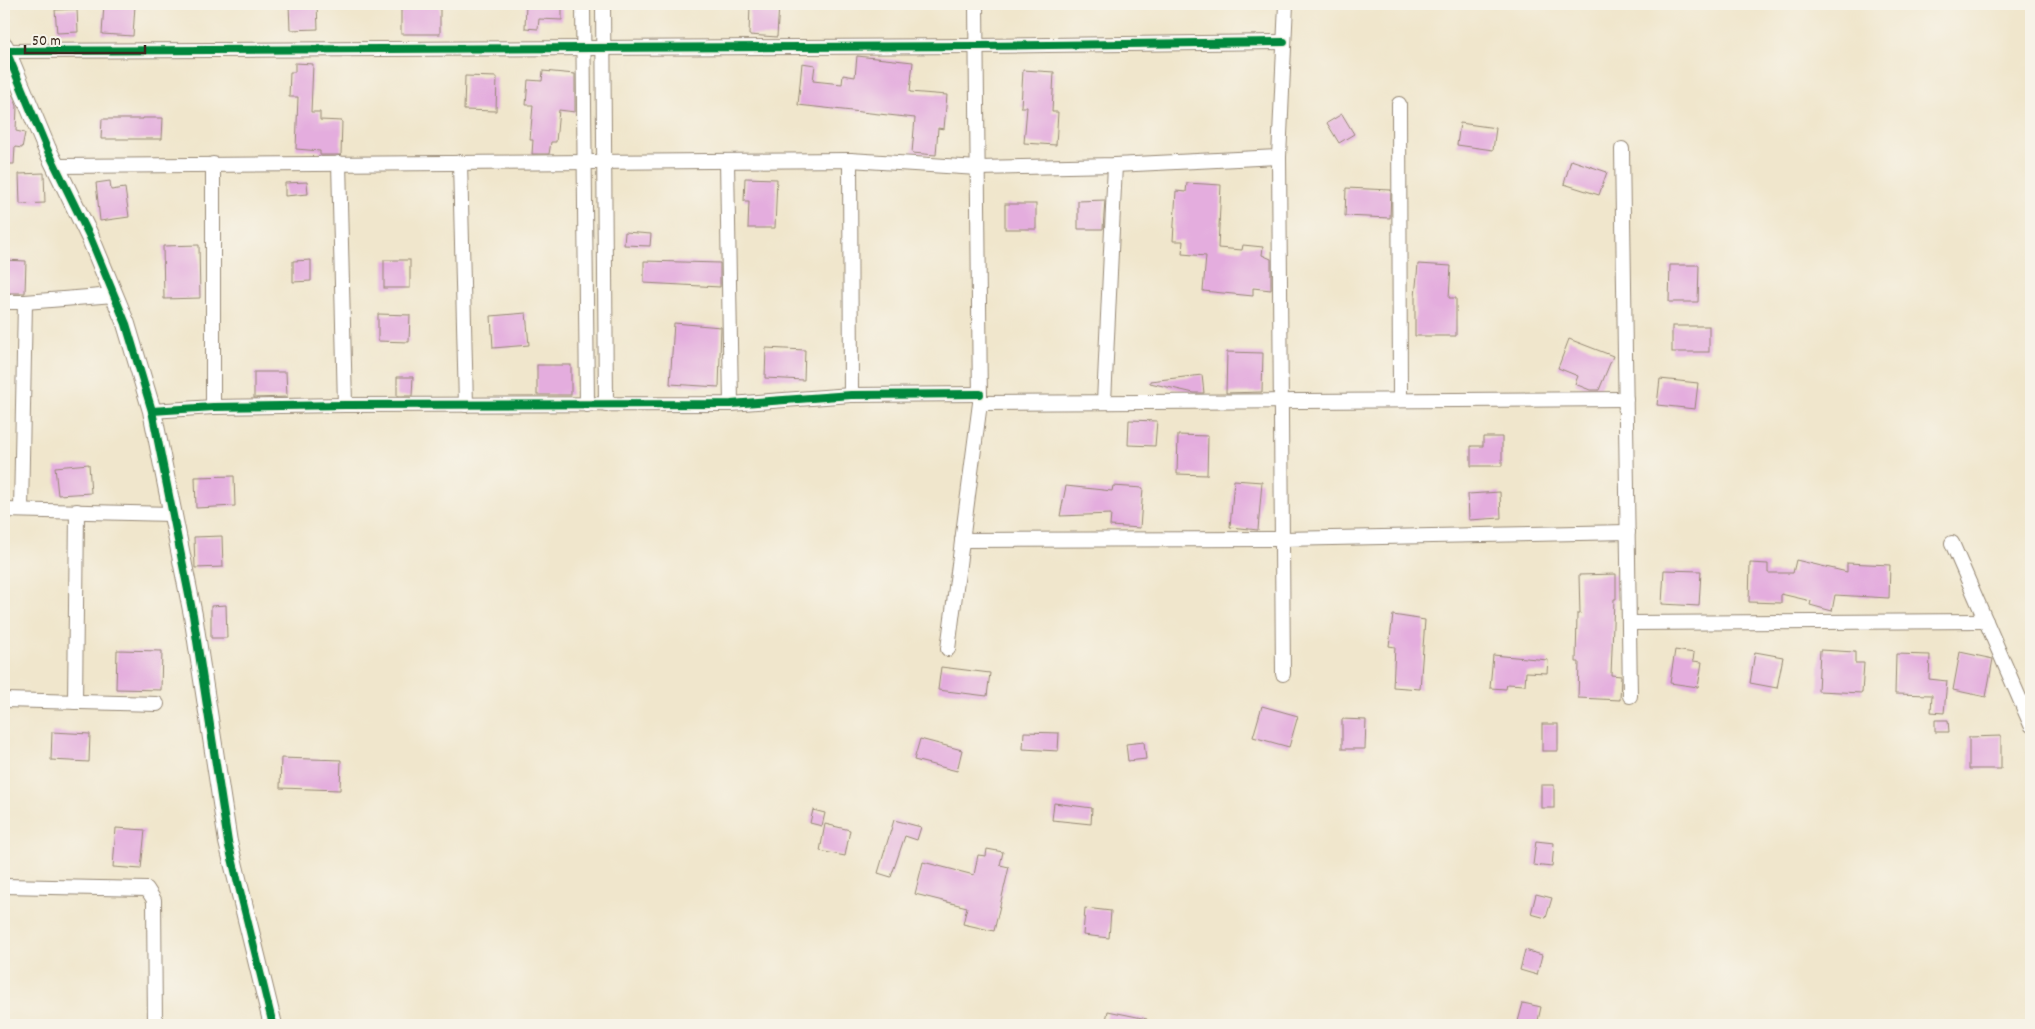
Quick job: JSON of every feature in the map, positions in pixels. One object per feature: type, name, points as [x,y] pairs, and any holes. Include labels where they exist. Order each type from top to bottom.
[{"type":"street","points":[[583,4],[587,405]]},
{"type":"street","points":[[603,4],[606,405]]},
{"type":"street","points":[[948,648],[980,399],[976,4]]},
{"type":"street","points":[[1283,674],[1279,157],[1286,4]]},
{"type":"street","points":[[273,1025],[228,842],[193,615],[152,411],[126,324],[90,237],[55,166],[5,49],[976,46],[1284,42]]},
{"type":"street","points":[[1399,104],[1400,400]]},
{"type":"street","points":[[1622,149],[1630,696]]},
{"type":"street","points":[[55,166],[850,160],[978,168],[1115,165],[1279,157]]},
{"type":"street","points":[[850,160],[851,395]]},
{"type":"street","points":[[727,161],[731,404]]},
{"type":"street","points":[[460,162],[466,405]]},
{"type":"street","points":[[339,163],[345,404]]},
{"type":"street","points":[[213,164],[213,407]]},
{"type":"street","points":[[1104,402],[1115,165]]},
{"type":"street","points":[[4,302],[114,295]]},
{"type":"street","points":[[21,510],[25,302]]},
{"type":"street","points":[[152,411],[213,407],[345,404],[731,404],[851,395],[1104,402],[1626,399]]},
{"type":"street","points":[[4,510],[172,514]]},
{"type":"street","points":[[75,702],[77,511]]},
{"type":"street","points":[[962,540],[1282,538],[1628,532]]},
{"type":"street","points":[[1952,543],[2031,725]]},
{"type":"street","points":[[1630,623],[1986,622]]},
{"type":"street","points":[[4,700],[157,704]]},
{"type":"street","points":[[4,886],[147,890],[154,900],[155,1025]]},
{"type":"building","points":[[104,4],[135,5],[133,36],[102,34]]},
{"type":"building","points":[[289,4],[317,4],[318,29],[290,30]]},
{"type":"building","points":[[401,4],[440,4],[440,34],[401,34]]},
{"type":"building","points":[[526,4],[562,4],[562,20],[539,19],[538,29],[525,28]]},
{"type":"building","points":[[750,4],[779,4],[777,37],[749,35]]},
{"type":"building","points":[[77,9],[78,32],[57,33],[55,10]]},
{"type":"building","points":[[857,56],[913,62],[910,92],[947,95],[944,129],[938,128],[936,155],[912,153],[915,118],[798,105],[802,63],[815,65],[813,81],[842,84],[843,75],[855,77]]},
{"type":"building","points":[[295,63],[313,64],[311,112],[320,112],[320,120],[342,121],[341,155],[320,155],[320,151],[296,149],[298,97],[289,97],[290,72],[295,72]]},
{"type":"building","points":[[1023,70],[1054,72],[1052,112],[1058,112],[1056,145],[1024,143],[1027,107],[1021,107]]},
{"type":"building","points":[[543,71],[575,74],[575,112],[559,110],[556,142],[551,142],[549,154],[532,154],[533,140],[530,140],[533,105],[526,105],[528,80],[542,81]]},
{"type":"building","points":[[465,76],[497,77],[496,111],[464,110]]},
{"type":"building","points":[[4,94],[13,95],[17,106],[16,131],[25,133],[22,148],[15,147],[14,164],[4,164]]},
{"type":"building","points":[[1342,114],[1354,134],[1339,143],[1327,123]]},
{"type":"building","points":[[163,118],[162,139],[101,139],[102,119]]},
{"type":"building","points":[[1460,123],[1496,128],[1493,150],[1457,145]]},
{"type":"building","points":[[1571,160],[1607,172],[1599,195],[1564,184]]},
{"type":"building","points":[[44,173],[45,203],[20,204],[19,174]]},
{"type":"building","points":[[745,178],[777,179],[775,228],[748,228],[749,201],[744,201]]},
{"type":"building","points":[[110,181],[111,190],[125,188],[129,217],[100,221],[96,183]]},
{"type":"building","points":[[307,182],[308,194],[285,196],[285,183]]},
{"type":"building","points":[[1187,183],[1221,185],[1218,248],[1242,250],[1243,245],[1263,247],[1262,255],[1271,259],[1271,290],[1253,288],[1253,296],[1203,291],[1206,256],[1182,254],[1183,241],[1173,241],[1176,191],[1186,192]]},
{"type":"building","points":[[1346,188],[1391,190],[1390,218],[1345,216]]},
{"type":"building","points":[[1105,200],[1103,229],[1078,229],[1078,201]]},
{"type":"building","points":[[1005,204],[1036,204],[1036,229],[1005,229]]},
{"type":"building","points":[[625,232],[651,234],[650,246],[624,245]]},
{"type":"building","points":[[199,245],[200,298],[164,299],[163,246]]},
{"type":"building","points":[[4,260],[26,261],[25,293],[4,293]]},
{"type":"building","points":[[311,260],[311,281],[293,282],[293,261]]},
{"type":"building","points":[[384,260],[410,260],[410,288],[384,288]]},
{"type":"building","points":[[644,261],[720,263],[720,287],[644,283]]},
{"type":"building","points":[[1418,264],[1451,266],[1449,298],[1456,298],[1456,336],[1415,336],[1415,297]]},
{"type":"building","points":[[1670,265],[1699,265],[1698,302],[1669,302]]},
{"type":"building","points":[[526,313],[529,345],[493,348],[491,316]]},
{"type":"building","points":[[378,314],[410,315],[409,342],[378,341]]},
{"type":"building","points":[[674,323],[721,327],[719,387],[670,384]]},
{"type":"building","points":[[1672,326],[1709,326],[1709,352],[1672,352]]},
{"type":"building","points":[[1569,339],[1613,356],[1599,390],[1590,390],[1575,384],[1578,376],[1558,368]]},
{"type":"building","points":[[766,348],[805,350],[804,380],[765,378]]},
{"type":"building","points":[[1227,352],[1263,353],[1262,392],[1226,393]]},
{"type":"building","points":[[537,365],[571,365],[571,395],[537,395]]},
{"type":"building","points":[[254,372],[286,372],[287,397],[254,398]]},
{"type":"building","points":[[1202,375],[1204,393],[1194,393],[1150,383],[1150,381]]},
{"type":"building","points":[[397,377],[413,377],[412,396],[397,396]]},
{"type":"building","points":[[1660,379],[1698,383],[1695,409],[1657,405]]},
{"type":"building","points":[[1129,420],[1157,421],[1155,446],[1128,445]]},
{"type":"building","points":[[1178,435],[1208,436],[1207,475],[1177,474]]},
{"type":"building","points":[[1483,437],[1502,437],[1502,466],[1471,466],[1471,446],[1483,446]]},
{"type":"building","points":[[89,464],[91,493],[58,495],[55,467]]},
{"type":"building","points":[[234,476],[235,506],[196,508],[195,477]]},
{"type":"building","points":[[1234,480],[1262,482],[1258,530],[1230,527]]},
{"type":"building","points":[[1066,486],[1112,491],[1113,486],[1143,488],[1140,528],[1110,526],[1111,514],[1060,516]]},
{"type":"building","points":[[1500,492],[1501,518],[1469,520],[1468,494]]},
{"type":"building","points":[[222,536],[223,567],[195,568],[194,537]]},
{"type":"building","points":[[1796,560],[1847,572],[1847,563],[1890,565],[1889,598],[1835,595],[1832,611],[1810,605],[1811,601],[1781,594],[1781,603],[1749,602],[1750,563],[1768,564],[1768,573],[1793,573]]},
{"type":"building","points":[[1664,570],[1701,571],[1699,606],[1662,604]]},
{"type":"building","points":[[1616,574],[1611,675],[1621,676],[1620,700],[1578,698],[1579,662],[1576,662],[1577,614],[1580,614],[1579,575]]},
{"type":"building","points":[[226,605],[227,638],[211,638],[211,606]]},
{"type":"building","points":[[1393,615],[1425,620],[1420,689],[1393,687],[1395,647],[1389,646]]},
{"type":"building","points":[[117,650],[162,651],[161,690],[116,689]]},
{"type":"building","points":[[1675,650],[1694,653],[1693,661],[1702,662],[1698,687],[1670,683]]},
{"type":"building","points":[[1820,650],[1855,652],[1855,663],[1864,663],[1862,693],[1818,691]]},
{"type":"building","points":[[1755,652],[1783,657],[1777,688],[1750,683]]},
{"type":"building","points":[[1960,652],[1993,659],[1986,697],[1953,690]]},
{"type":"building","points":[[1896,654],[1930,655],[1929,679],[1947,681],[1944,713],[1931,712],[1932,695],[1895,694]]},
{"type":"building","points":[[1493,655],[1548,660],[1547,673],[1526,672],[1525,685],[1507,684],[1506,689],[1490,688]]},
{"type":"building","points":[[941,667],[990,673],[987,696],[938,690]]},
{"type":"building","points":[[1262,706],[1298,716],[1289,747],[1253,737]]},
{"type":"building","points":[[1342,719],[1366,720],[1365,749],[1342,749]]},
{"type":"building","points":[[1935,720],[1948,720],[1949,732],[1935,732]]},
{"type":"building","points":[[1542,724],[1558,724],[1558,751],[1542,751]]},
{"type":"building","points":[[52,732],[90,734],[89,762],[51,760]]},
{"type":"building","points":[[1024,732],[1059,733],[1058,751],[1023,749]]},
{"type":"building","points":[[2001,736],[2001,769],[1969,769],[1969,737]]},
{"type":"building","points":[[920,739],[962,750],[957,771],[914,760]]},
{"type":"building","points":[[1144,742],[1146,759],[1128,761],[1126,744]]},
{"type":"building","points":[[281,758],[341,760],[340,790],[280,788]]},
{"type":"building","points":[[1541,785],[1554,785],[1554,808],[1541,808]]},
{"type":"building","points":[[1054,803],[1092,808],[1091,824],[1052,820]]},
{"type":"building","points":[[813,810],[825,813],[822,826],[810,823]]},
{"type":"building","points":[[894,820],[921,827],[917,840],[905,836],[891,877],[878,873]]},
{"type":"building","points":[[825,824],[850,830],[845,856],[820,851]]},
{"type":"building","points":[[116,828],[145,830],[141,869],[113,867]]},
{"type":"building","points":[[1536,841],[1554,843],[1552,867],[1533,865]]},
{"type":"building","points":[[987,849],[1003,852],[1000,865],[1009,867],[994,931],[963,924],[967,907],[915,894],[923,862],[974,875],[978,855],[986,856]]},
{"type":"building","points":[[1536,894],[1552,898],[1546,918],[1531,914]]},
{"type":"building","points":[[1085,908],[1111,911],[1109,938],[1083,935]]},
{"type":"building","points":[[1525,950],[1542,955],[1537,975],[1520,970]]},
{"type":"building","points":[[1523,1003],[1541,1007],[1537,1025],[1517,1025]]},
{"type":"building","points":[[1108,1011],[1147,1019],[1146,1025],[1105,1025]]},
{"type":"cycle path","points":[[6,51],[976,46],[1284,42]]},
{"type":"cycle path","points":[[4,46],[47,149],[90,237],[126,324],[152,411],[193,615],[228,842],[273,1025]]},
{"type":"cycle path","points":[[152,411],[213,407],[345,405],[731,404],[851,395],[980,394]]}]
